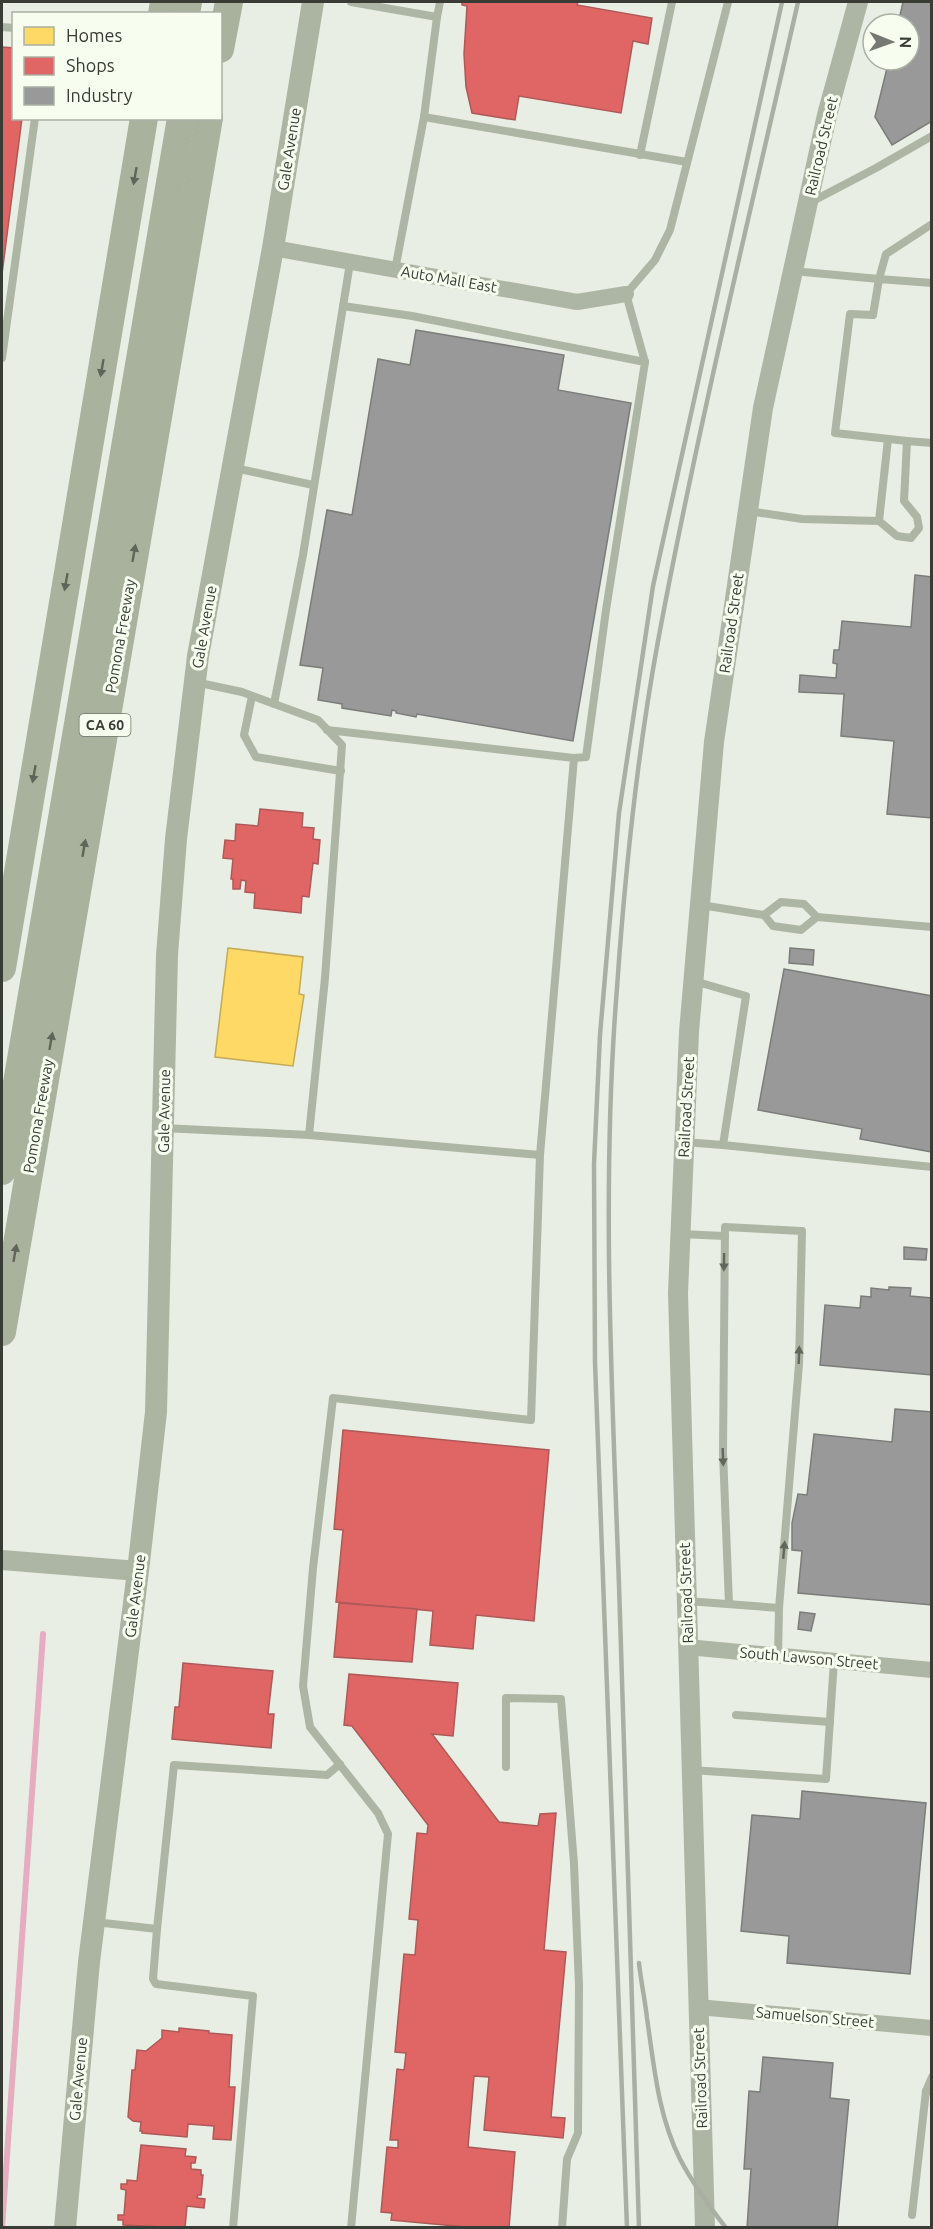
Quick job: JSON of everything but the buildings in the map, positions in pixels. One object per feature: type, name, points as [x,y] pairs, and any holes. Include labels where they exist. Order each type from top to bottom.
[{"type":"highway","points":[[222,39],[229,2]]},
{"type":"highway","points":[[2,968],[144,120]]},
{"type":"highway","points":[[2,1085],[168,120]]},
{"type":"highway","points":[[2,1171],[181,120]]},
{"type":"highway","name":"Pomona Freeway","points":[[2,1332],[209,120]]},
{"type":"main road","name":"Gale Avenue","points":[[65,2228],[94,1922],[156,1412],[167,955],[176,839],[195,681],[273,248],[313,2]]},
{"type":"street","name":"Railroad Street","points":[[705,2228],[678,1293],[694,981],[714,742],[763,408],[827,115],[858,2]]},
{"type":"street","name":"Auto Mall East","points":[[273,248],[577,302],[626,294]]},
{"type":"street","points":[[2,1560],[138,1570]]},
{"type":"street","name":"South Lawson Street","points":[[687,1647],[932,1670]]},
{"type":"street","name":"Samuelson Street","points":[[698,2007],[932,2028]]},
{"type":"lane","points":[[351,2],[437,16]]},
{"type":"lane","points":[[395,270],[424,117],[440,2]]},
{"type":"lane","points":[[640,155],[672,2]]},
{"type":"lane","points":[[327,730],[574,758],[586,757],[606,610],[645,362],[626,294],[655,260],[670,230],[728,2]]},
{"type":"lane","points":[[424,117],[687,162]]},
{"type":"lane","points":[[2,358],[35,120]]},
{"type":"lane","points":[[807,203],[932,136]]},
{"type":"lane","points":[[932,224],[886,254],[873,315],[850,314],[835,433],[932,443]]},
{"type":"lane","points":[[274,704],[303,555],[350,263]]},
{"type":"lane","points":[[793,271],[932,283]]},
{"type":"lane","points":[[343,306],[423,318],[645,362]]},
{"type":"lane","points":[[879,521],[888,439]]},
{"type":"lane","points":[[748,511],[802,519],[879,521],[897,536],[911,538],[919,528],[917,517],[904,501],[907,441]]},
{"type":"lane","points":[[232,468],[314,485]]},
{"type":"lane","points":[[195,681],[252,696],[318,720],[342,745],[325,978],[309,1135]]},
{"type":"lane","points":[[252,696],[244,735],[256,757],[341,771]]},
{"type":"lane","points":[[351,2228],[388,1834],[378,1814],[310,1727],[303,1686],[313,1568],[333,1398],[531,1420],[540,1155],[574,758]]},
{"type":"lane","points":[[764,915],[781,902],[804,904],[817,917],[932,927]]},
{"type":"lane","points":[[700,905],[764,915],[773,926],[801,930],[817,917]]},
{"type":"lane","points":[[694,981],[746,996],[723,1145]]},
{"type":"lane","points":[[163,1128],[309,1135],[540,1155]]},
{"type":"lane","points":[[684,1142],[932,1167]]},
{"type":"lane","points":[[729,1604],[723,1453],[725,1227],[802,1231],[799,1364],[779,1608],[778,1656]]},
{"type":"lane","points":[[680,1234],[725,1236]]},
{"type":"lane","points":[[686,1601],[779,1608]]},
{"type":"lane","points":[[690,1770],[826,1779],[834,1661]]},
{"type":"lane","points":[[506,1767],[506,1698],[561,1699],[574,1864],[579,1986],[578,2133],[567,2159],[562,2228]]},
{"type":"lane","points":[[736,1715],[830,1722]]},
{"type":"lane","points":[[233,2228],[253,1996],[156,1984],[153,1979],[174,1765],[327,1774],[340,1764]]},
{"type":"lane","points":[[94,1922],[158,1929]]},
{"type":"lane","points":[[912,2215],[932,2077]]},
{"type":"waterway","points":[[2,2228],[43,1634]]},
{"type":"railway","points":[[627,2228],[595,1362],[594,1164],[600,1035],[619,813],[653,586],[782,2]]},
{"type":"railway","points":[[639,2228],[609,1286],[612,1062],[617,988],[633,814],[658,641],[707,400],[798,2]]},
{"type":"railway","points":[[639,1963],[655,2072],[667,2125],[685,2168],[726,2228]]}]
